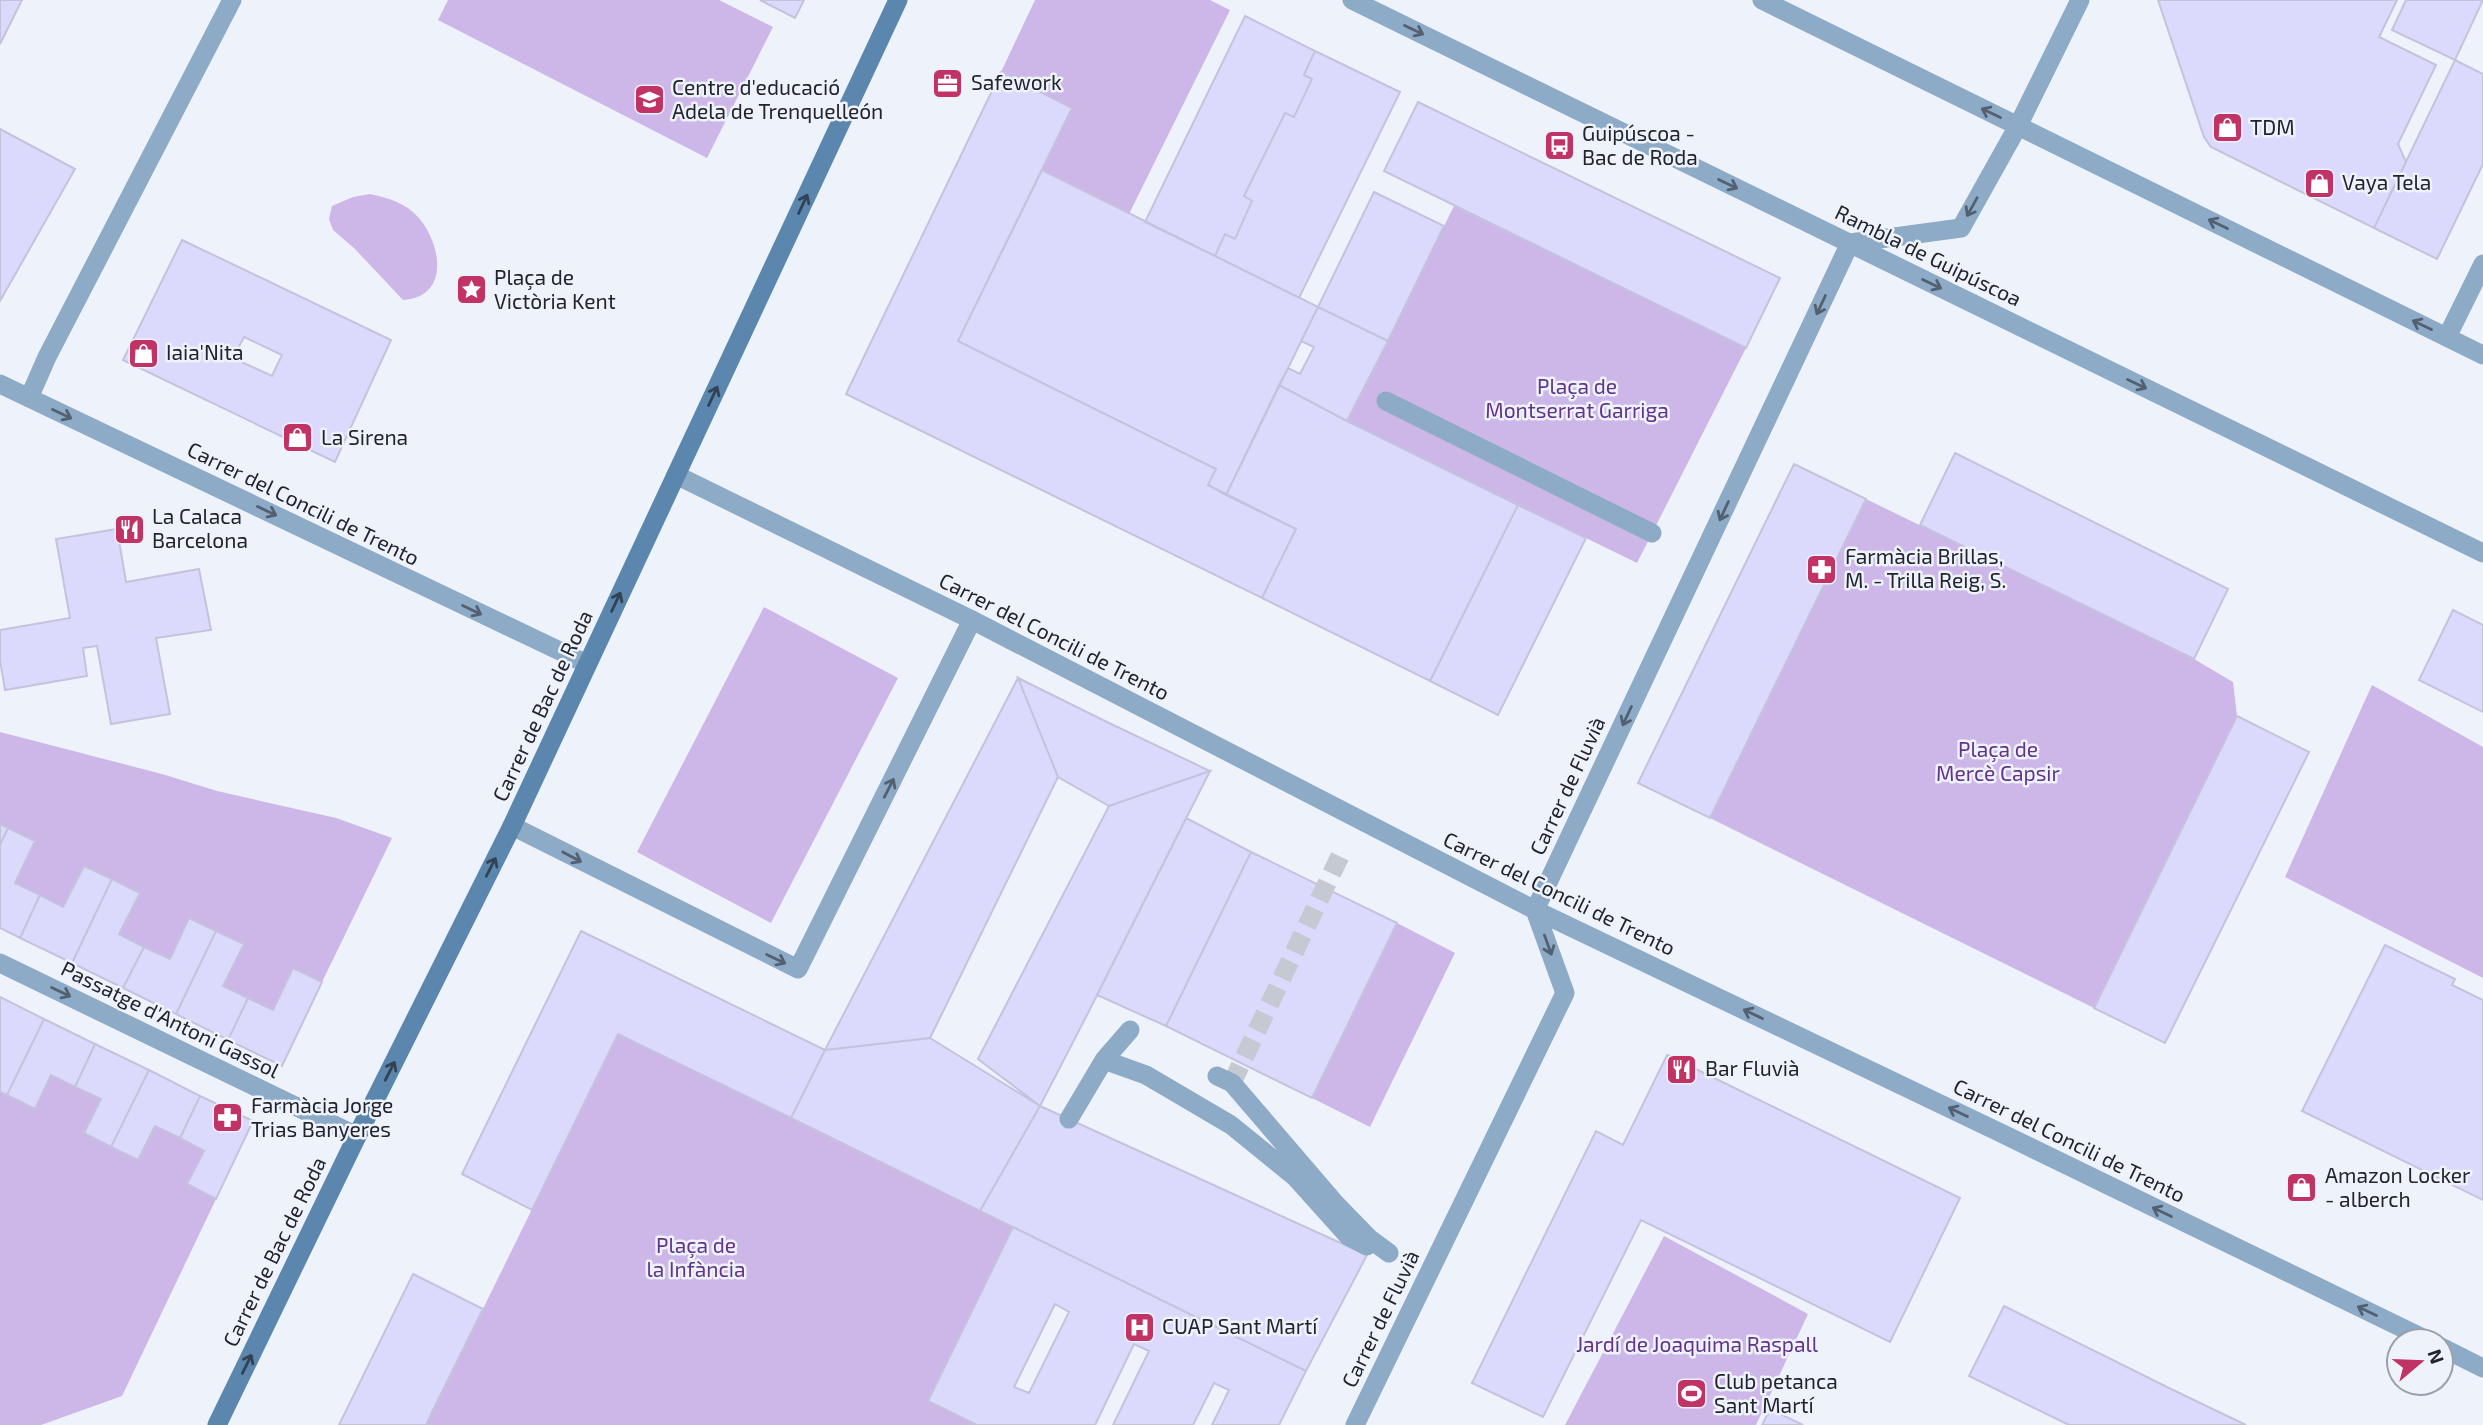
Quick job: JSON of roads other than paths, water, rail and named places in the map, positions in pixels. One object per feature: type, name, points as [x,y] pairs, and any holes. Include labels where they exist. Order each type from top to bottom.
[{"type":"main road","name":"Carrer de Bac de Roda","points":[[217,1425],[512,826],[898,0]]},
{"type":"street","points":[[29,398],[47,357],[232,0]]},
{"type":"street","name":"Rambla de Guipúscoa","points":[[1352,0],[2483,553]]},
{"type":"street","points":[[1762,0],[2483,355]]},
{"type":"street","points":[[1850,243],[1961,228],[2018,126],[2080,0]]},
{"type":"street","name":"Carrer de Fluvià","points":[[1355,1425],[1565,993],[1535,910],[1850,243]]},
{"type":"street","points":[[2446,337],[2483,264]]},
{"type":"street","name":"Carrer del Concili de Trento","points":[[0,384],[587,664]]},
{"type":"street","points":[[1386,401],[1652,533]]},
{"type":"street","name":"Carrer del Concili de Trento","points":[[676,475],[972,620],[1535,910],[2399,1327]]},
{"type":"street","points":[[512,826],[798,970],[972,620]]},
{"type":"street","name":"Passatge d'Antoni Gassol","points":[[0,962],[357,1136]]},
{"type":"street","points":[[1069,1119],[1104,1060],[1130,1030]]},
{"type":"street","points":[[1104,1060],[1146,1075],[1231,1125],[1295,1177],[1348,1236],[1367,1246]]},
{"type":"street","points":[[1217,1076],[1232,1083],[1334,1202],[1370,1239],[1389,1252]]},
{"type":"street","points":[[2455,1354],[2483,1368]]},
{"type":"tunnel","points":[[1232,1083],[1340,856]]},
{"type":"place","name":"Safework","points":[[948,83]]},
{"type":"place","name":"Centre d'educació Adela de Trenquelleón","points":[[649,100]]},
{"type":"place","name":"TDM","points":[[2227,128]]},
{"type":"place","name":"Guipúscoa - Bac de Roda","points":[[1559,146]]},
{"type":"place","name":"Vaya Tela","points":[[2319,183]]},
{"type":"place","name":"Plaça de Victòria Kent","points":[[471,290]]},
{"type":"place","name":"Iaia'Nita","points":[[143,353]]},
{"type":"place","name":"La Sirena","points":[[298,438]]},
{"type":"place","name":"La Calaca Barcelona","points":[[129,529]]},
{"type":"place","name":"Farmàcia Brillas, M. - Trilla Reig, S.","points":[[1822,569]]},
{"type":"place","name":"Bar Fluvià","points":[[1682,1069]]},
{"type":"place","name":"Farmàcia Jorge Trias Banyeres","points":[[228,1118]]},
{"type":"place","name":"Amazon Locker - alberch","points":[[2302,1188]]},
{"type":"place","name":"CUAP Sant Martí","points":[[1139,1327]]},
{"type":"place","name":"Club petanca Sant Martí","points":[[1691,1394]]},
{"type":"park label","name":"Plaça de Montserrat Garriga","points":[[1577,399]]},
{"type":"park label","name":"Plaça de Mercè Capsir","points":[[1998,762]]},
{"type":"park label","name":"Plaça de la Infància","points":[[696,1258]]},
{"type":"park label","name":"Jardí de Joaquima Raspall","points":[[1697,1345]]}]
